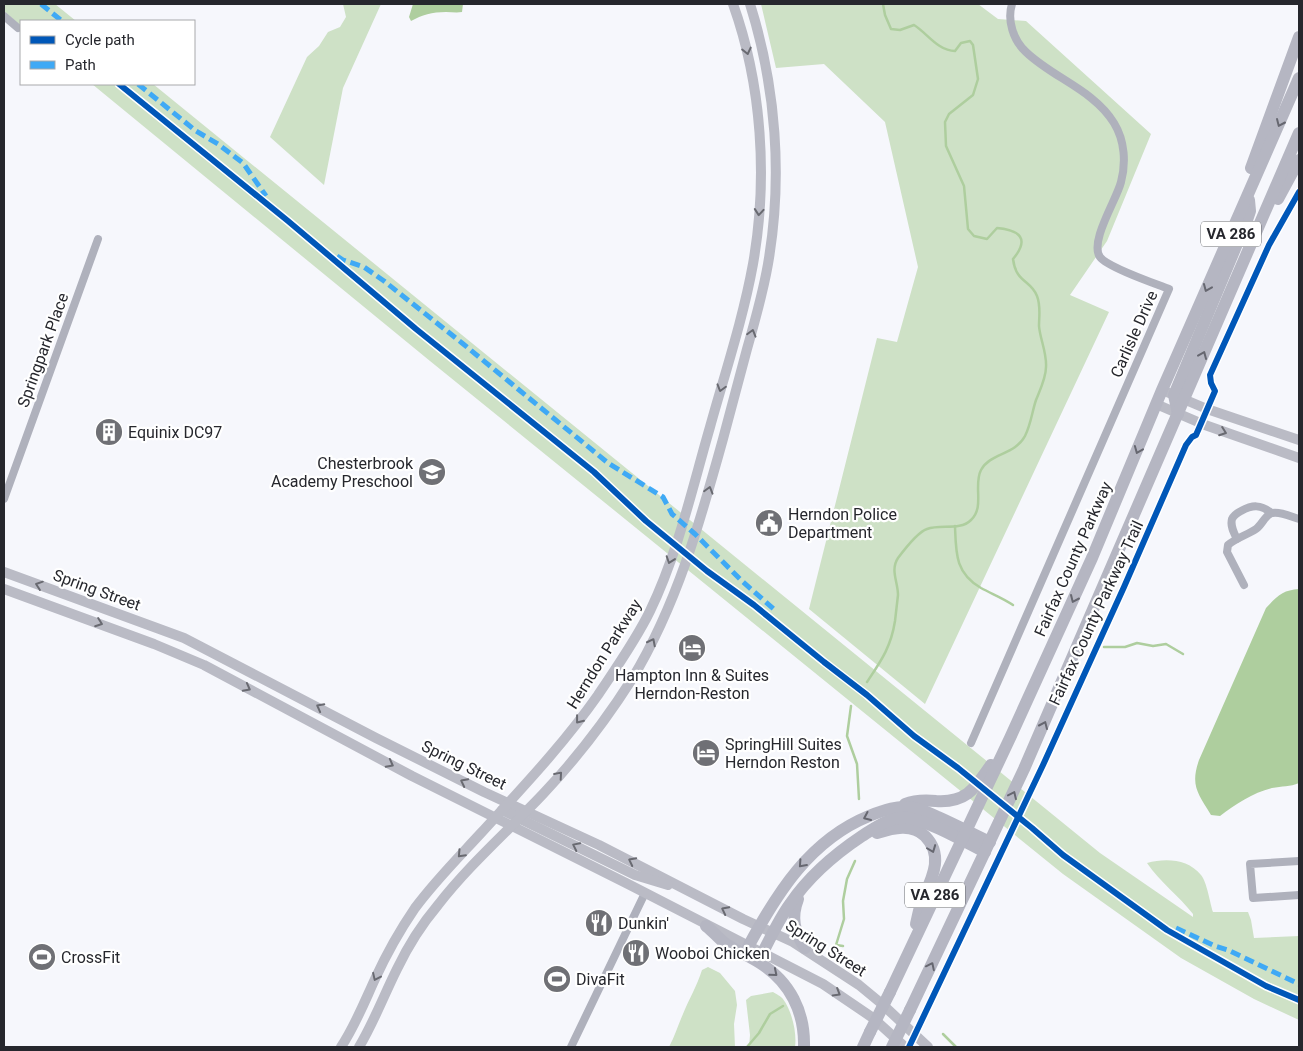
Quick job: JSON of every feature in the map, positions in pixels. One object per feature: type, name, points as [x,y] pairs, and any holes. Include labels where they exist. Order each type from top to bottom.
[{"type":"highway","points":[[1216,268],[1299,37]]},
{"type":"highway","name":"Fairfax County Parkway","points":[[892,1047],[1024,769],[1178,414],[1173,395],[1216,268],[1299,78]]},
{"type":"highway","name":"Fairfax County Parkway","points":[[863,1047],[1010,738],[1092,558],[1156,404],[1173,395],[1236,278],[1299,133]]},
{"type":"highway","points":[[1236,278],[1299,160]]},
{"type":"highway","points":[[1173,395],[1247,220],[1250,211],[1249,194]]},
{"type":"highway","points":[[748,947],[789,879],[807,858],[822,845],[839,832],[883,810],[914,801],[949,801],[963,797],[973,790],[1010,738]]},
{"type":"highway","points":[[898,807],[917,808],[963,835],[988,847]]},
{"type":"highway","points":[[762,954],[789,904],[833,857],[860,837],[888,821],[906,818],[963,835]]},
{"type":"highway","points":[[860,837],[895,828],[908,828],[924,835],[933,847],[936,858],[934,870],[921,904],[910,949]]},
{"type":"highway","points":[[805,885],[796,905],[794,916],[796,932],[805,948]]},
{"type":"highway","points":[[706,926],[726,944],[761,963],[783,981],[792,994],[799,1011],[804,1029],[804,1047]]},
{"type":"main road","name":"Herndon Parkway","points":[[341,1047],[405,924],[433,885],[556,750],[582,716],[608,680],[638,632],[662,585],[690,501],[742,312],[752,267],[757,229],[760,170],[756,100],[748,54],[733,4]]},
{"type":"main road","name":"Herndon Parkway","points":[[358,1047],[371,1025],[397,968],[421,928],[449,891],[545,792],[589,740],[608,714],[638,667],[674,595],[686,564],[758,310],[770,255],[776,173],[773,113],[762,50],[750,4]]},
{"type":"main road","points":[[1173,395],[1299,440]]},
{"type":"main road","points":[[1156,404],[1244,440],[1299,458]]},
{"type":"main road","name":"Spring Street","points":[[4,572],[184,638],[313,704],[376,738],[501,811],[511,826],[836,992],[862,1009],[905,1047]]},
{"type":"main road","name":"Spring Street","points":[[4,589],[154,644],[204,665],[287,710],[501,811],[526,811],[630,860],[805,948],[859,985],[928,1047]]},
{"type":"main road","points":[[501,811],[636,875],[691,892]]},
{"type":"street","name":"Carlisle Drive","points":[[971,743],[1169,289],[1111,264],[1100,257],[1097,247],[1100,235],[1121,183],[1124,168],[1124,154],[1118,133],[1108,114],[1098,103],[1033,58],[1022,47],[1011,27],[1010,11],[1012,4]]},
{"type":"street","points":[[4,16],[18,28]]},
{"type":"street","name":"Springpark Place","points":[[4,499],[98,239]]},
{"type":"street","points":[[1237,539],[1232,527],[1232,519],[1236,513],[1250,506],[1265,508],[1271,513]]},
{"type":"street","points":[[1244,585],[1227,552],[1228,545],[1256,529],[1263,523],[1266,516],[1271,513],[1299,519]]},
{"type":"street","points":[[1299,861],[1250,864],[1253,898],[1299,895]]},
{"type":"street","points":[[572,1047],[645,893]]},
{"type":"shaded area","points":[[4,4],[55,4],[75,20],[20,20],[20,25],[4,11]]},
{"type":"shaded area","points":[[343,4],[381,4],[343,88],[324,185],[270,137],[307,57],[319,46],[328,32],[340,27],[346,17]]},
{"type":"shaded area","points":[[413,4],[463,4],[462,12],[432,13],[411,21],[409,17]]},
{"type":"shaded area","points":[[761,4],[978,4],[998,19],[1026,21],[1151,134],[1107,241],[1070,295],[1109,312],[925,704],[809,609],[877,338],[897,342],[918,267],[885,122],[824,64],[776,68]]},
{"type":"shaded area","points":[[93,85],[154,85],[1100,853],[1193,917],[1188,907],[1147,863],[1176,861],[1196,870],[1205,882],[1213,912],[1248,912],[1254,938],[1299,936],[1299,1020],[1254,999],[1181,958],[1063,874],[430,361]]},
{"type":"shaded area","points":[[1299,589],[1299,783],[1265,790],[1244,799],[1220,816],[1211,815],[1199,795],[1195,783],[1199,760],[1266,608],[1281,594]]},
{"type":"shaded area","points":[[708,967],[720,973],[735,991],[737,1005],[734,1024],[735,1047],[669,1047],[702,970]]},
{"type":"shaded area","points":[[773,992],[782,998],[789,1010],[794,1029],[795,1047],[749,1047],[750,1035],[746,1000],[751,996]]},
{"type":"waterway","points":[[867,682],[885,653],[891,639],[898,595],[895,576],[898,558],[923,531],[932,528],[961,525],[967,523],[975,515],[981,470],[990,460],[1015,447],[1025,436],[1046,371],[1039,326],[1038,300],[1031,287],[1017,273],[1013,259],[1021,246],[1020,237],[1012,231],[997,228],[987,239],[974,236],[968,229],[964,186],[946,146],[945,122],[949,114],[973,95],[978,79],[973,45],[970,41],[961,43],[955,51],[949,50],[938,45],[914,25],[900,30],[891,29],[883,4]]},
{"type":"waterway","points":[[955,526],[957,554],[966,576],[981,588],[1013,605]]},
{"type":"waterway","points":[[1104,647],[1125,647],[1137,643],[1153,646],[1166,644],[1183,654]]},
{"type":"waterway","points":[[851,706],[847,736],[857,764],[859,799]]},
{"type":"waterway","points":[[843,946],[836,945],[844,919],[843,901],[847,879],[855,861]]},
{"type":"waterway","points":[[747,1047],[759,1033],[770,1014],[783,1006]]},
{"type":"waterway","points":[[943,1034],[956,1047]]},
{"type":"marked path","points":[[41,4],[61,20]]},
{"type":"marked path","points":[[139,85],[196,131],[218,144],[243,163],[266,196]]},
{"type":"marked path","points":[[337,256],[364,267],[384,281],[608,463],[663,497],[672,514],[776,611]]},
{"type":"marked path","points":[[1176,928],[1228,950],[1299,984]]},
{"type":"cycle path","points":[[120,85],[288,221],[416,329],[594,472],[646,521],[707,571],[754,605],[867,695],[914,736],[958,768],[1063,855],[1167,930],[1266,986],[1299,1000]]},
{"type":"cycle path","name":"Fairfax County Parkway Trail","points":[[909,1047],[1043,765],[1186,445],[1196,435],[1215,391],[1210,375],[1269,245],[1299,192]]},
{"type":"place","name":"Equinix DC97","points":[[109,432]]},
{"type":"place","name":"Chesterbrook Academy Preschool","points":[[432,472]]},
{"type":"place","name":"Herndon Police Department","points":[[769,523]]},
{"type":"place","name":"Hampton Inn & Suites Herndon-Reston","points":[[692,648]]},
{"type":"place","name":"SpringHill Suites Herndon Reston","points":[[706,753]]},
{"type":"place","name":"Dunkin'","points":[[599,923]]},
{"type":"place","name":"Wooboi Chicken","points":[[636,953]]},
{"type":"place","name":"CrossFit","points":[[42,957]]},
{"type":"place","name":"DivaFit","points":[[557,979]]}]
